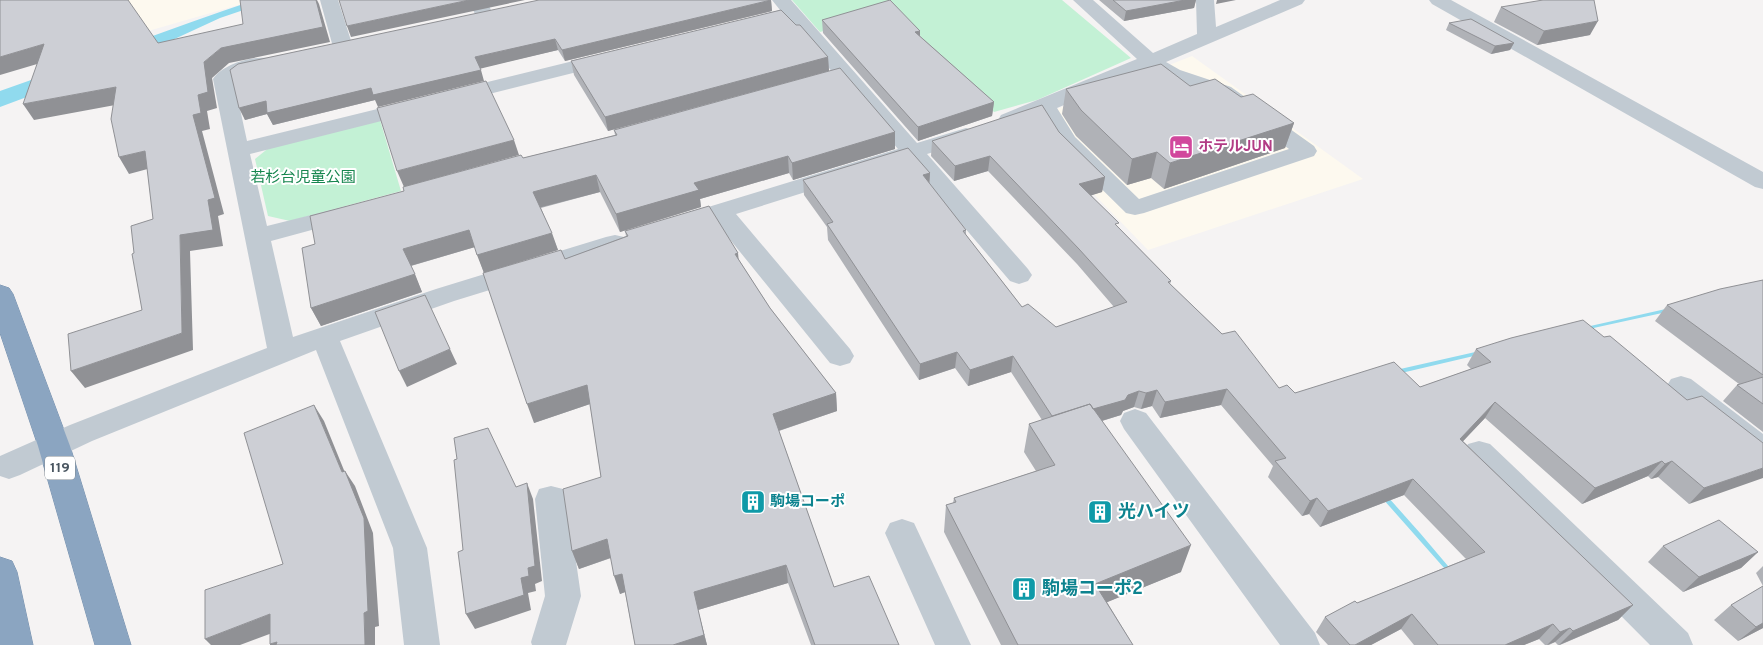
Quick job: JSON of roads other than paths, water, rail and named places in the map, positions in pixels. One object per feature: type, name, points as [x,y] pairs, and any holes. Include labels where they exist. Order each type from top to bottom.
[{"type":"highway","name":"119","points":[[0,294],[54,446],[113,645]]},
{"type":"highway","points":[[0,572],[15,645]]},
{"type":"street","points":[[329,0],[343,47]]},
{"type":"street","points":[[1045,106],[1066,141],[1135,208],[1306,151],[1224,91],[1172,74],[1152,62],[1082,0]]},
{"type":"street","points":[[1205,0],[1208,38]]},
{"type":"street","points":[[10,466],[54,446],[324,336],[445,295],[914,152],[1019,117],[1296,0]]},
{"type":"street","points":[[1438,0],[1763,182]]},
{"type":"street","points":[[736,27],[787,7],[847,74],[1019,275]]},
{"type":"street","points":[[238,150],[630,53]]},
{"type":"street","points":[[282,353],[223,79],[236,70],[285,59]]},
{"type":"street","points":[[818,82],[847,74]]},
{"type":"street","points":[[257,238],[371,206]]},
{"type":"street","points":[[720,211],[840,356]]},
{"type":"street","points":[[324,336],[410,548],[422,645]]},
{"type":"street","points":[[1681,387],[1763,451]]},
{"type":"street","points":[[1135,421],[1302,645]]},
{"type":"street","points":[[1479,453],[1675,645]]},
{"type":"street","points":[[546,644],[563,596],[551,499]]},
{"type":"street","points":[[902,532],[953,645]]},
{"type":"water","points":[[255,0],[273,0],[220,18],[142,54],[0,107],[0,91]]},
{"type":"water","points":[[1763,287],[1763,291],[1598,327],[1299,397],[1420,533],[1515,645],[1499,630],[1290,394]]},
{"type":"place","name":"ホテルJUN","points":[[1181,147]]},
{"type":"place","name":"駒場コーポ","points":[[753,502]]},
{"type":"place","name":"光ハイツ","points":[[1100,512]]},
{"type":"place","name":"駒場コーポ2","points":[[1024,589]]},
{"type":"park label","name":"若杉台児童公園","points":[[303,178]]}]
